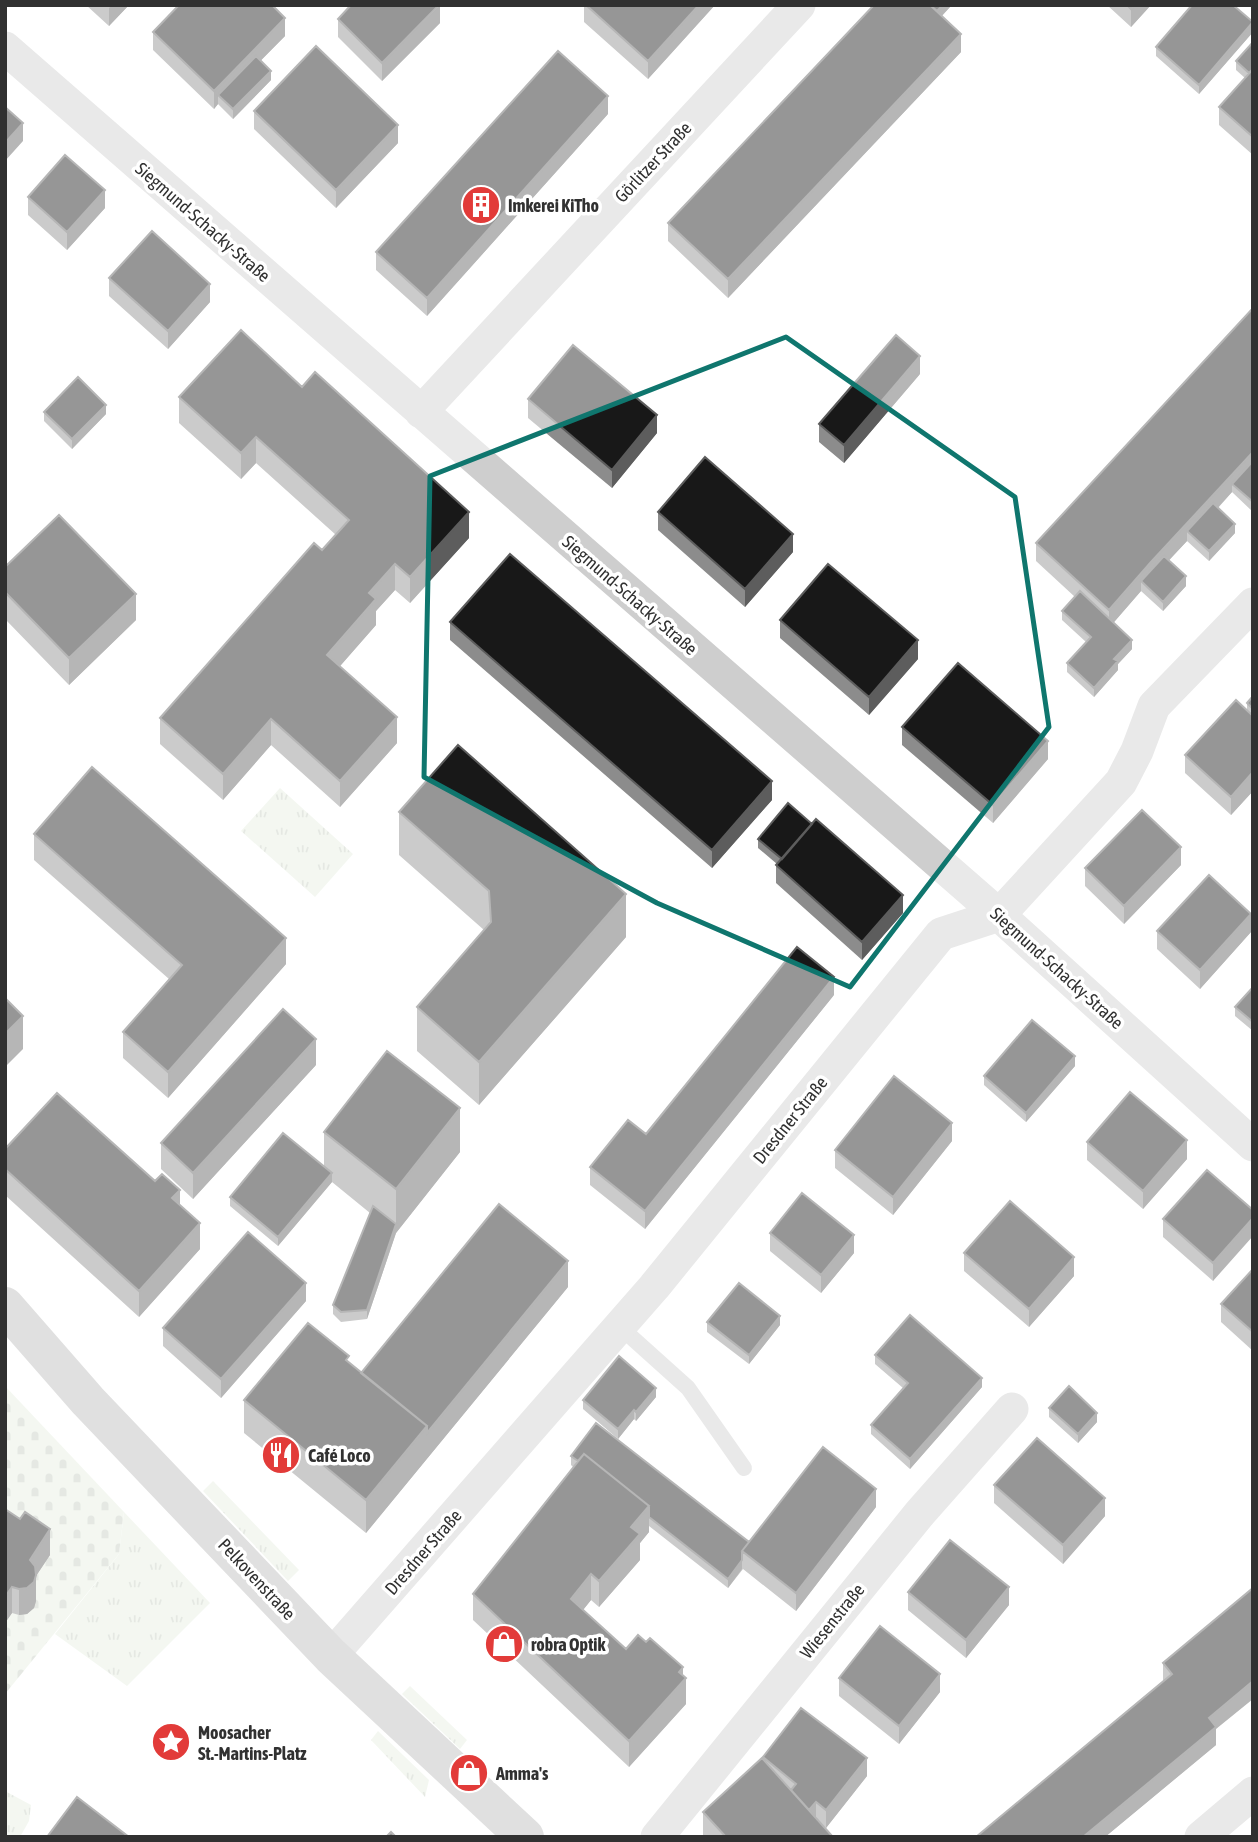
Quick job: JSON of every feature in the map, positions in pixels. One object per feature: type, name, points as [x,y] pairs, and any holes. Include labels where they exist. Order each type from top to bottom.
[{"type":"street","name":"Görlitzer Straße","points":[[421,412],[799,5]]},
{"type":"street","name":"Siegmund-Schacky-Straße","points":[[5,48],[999,915],[1253,1145]]},
{"type":"street","name":"Dresdner Straße","points":[[331,1656],[619,1326],[941,934],[999,915],[1121,782],[1137,751],[1154,706],[1253,604]]},
{"type":"street","name":"Pelkovenstraße","points":[[5,1306],[88,1401],[331,1656],[525,1837]]},
{"type":"street","name":"Wiesenstraße","points":[[657,1837],[920,1513],[1012,1409]]},
{"type":"street","points":[[1201,1837],[1253,1793]]},
{"type":"lane","points":[[619,1326],[688,1388],[744,1468]]},
{"type":"highlighted area","points":[[786,337],[1015,497],[1049,727],[850,987],[657,903],[424,777],[430,476]]},
{"type":"green space","points":[[280,788],[353,854],[315,897],[241,831]]},
{"type":"green space","points":[[5,1386],[124,1512],[119,1554],[5,1694]]},
{"type":"green space","points":[[213,1481],[299,1570],[288,1581],[203,1491]]},
{"type":"green space","points":[[124,1512],[210,1603],[127,1686],[55,1634],[119,1554]]},
{"type":"green space","points":[[410,1686],[467,1740],[460,1749],[402,1694]]},
{"type":"green space","points":[[378,1731],[429,1780],[425,1797],[371,1740]]},
{"type":"green space","points":[[5,1791],[31,1805],[29,1821],[20,1837],[5,1837]]},
{"type":"building","points":[[179,5],[272,5],[285,18],[214,91],[153,32]]},
{"type":"building","points":[[351,5],[439,5],[382,63],[338,19]]},
{"type":"building","points":[[586,5],[699,5],[648,61]]},
{"type":"building","points":[[874,5],[930,5],[961,34],[728,279],[668,223]]},
{"type":"building","points":[[930,5],[943,5],[937,11]]},
{"type":"building","points":[[1192,5],[1233,5],[1253,22],[1199,85],[1156,47]]},
{"type":"building","points":[[1253,42],[1253,69],[1249,73],[1236,61]]},
{"type":"building","points":[[316,46],[398,125],[336,190],[254,111]]},
{"type":"building","points":[[558,51],[608,96],[427,298],[376,252]]},
{"type":"building","points":[[256,56],[271,71],[233,109],[218,95]]},
{"type":"building","points":[[1253,69],[1253,137],[1219,107]]},
{"type":"building","points":[[5,107],[23,123],[5,143]]},
{"type":"building","points":[[65,155],[105,190],[67,232],[28,197]]},
{"type":"building","points":[[152,231],[210,284],[168,331],[109,278]]},
{"type":"building","points":[[1253,308],[1253,452],[1109,610],[1036,543]]},
{"type":"building","points":[[241,330],[302,387],[315,372],[469,512],[410,577],[395,564],[369,593],[376,599],[327,655],[397,717],[340,781],[271,719],[223,774],[160,718],[314,543],[322,550],[349,520],[256,437],[241,453],[179,397]]},
{"type":"building","points":[[896,335],[920,356],[844,445],[819,424]]},
{"type":"building","points":[[573,345],[657,415],[612,470],[528,399]]},
{"type":"building","points":[[78,377],[106,405],[72,439],[44,412]]},
{"type":"building","points":[[705,457],[793,534],[745,589],[658,512]]},
{"type":"building","points":[[1253,461],[1253,502],[1232,484]]},
{"type":"building","points":[[1213,503],[1235,524],[1209,551],[1187,531]]},
{"type":"building","points":[[59,515],[136,594],[69,658],[5,592],[5,567]]},
{"type":"building","points":[[510,554],[772,781],[712,850],[450,622]]},
{"type":"building","points":[[1164,556],[1186,576],[1163,602],[1141,581]]},
{"type":"building","points":[[828,564],[918,640],[869,697],[780,620]]},
{"type":"building","points":[[1080,591],[1132,640],[1114,659],[1118,661],[1094,688],[1067,663],[1091,637],[1062,611]]},
{"type":"building","points":[[958,663],[1048,741],[993,805],[902,727]]},
{"type":"building","points":[[1253,696],[1253,709],[1247,703]]},
{"type":"building","points":[[1236,700],[1253,716],[1253,772],[1231,797],[1185,755]]},
{"type":"building","points":[[458,745],[626,894],[479,1062],[417,1007],[491,922],[489,891],[399,812]]},
{"type":"building","points":[[92,767],[286,938],[168,1072],[123,1032],[182,965],[34,834]]},
{"type":"building","points":[[788,803],[812,824],[782,859],[758,839]]},
{"type":"building","points":[[1142,810],[1181,847],[1124,906],[1085,868]]},
{"type":"building","points":[[816,819],[903,895],[862,942],[776,865]]},
{"type":"building","points":[[1209,875],[1251,914],[1200,970],[1157,931]]},
{"type":"building","points":[[797,947],[834,977],[645,1211],[590,1167],[628,1120],[646,1134]]},
{"type":"building","points":[[1253,987],[1253,1022],[1235,1007]]},
{"type":"building","points":[[5,998],[23,1016],[5,1034]]},
{"type":"building","points":[[283,1009],[316,1039],[193,1173],[161,1143]]},
{"type":"building","points":[[1032,1020],[1075,1056],[1026,1113],[984,1076]]},
{"type":"building","points":[[387,1051],[460,1108],[396,1189],[324,1132]]},
{"type":"building","points":[[894,1076],[952,1123],[893,1197],[835,1150]]},
{"type":"building","points":[[1130,1092],[1187,1140],[1143,1191],[1087,1142]]},
{"type":"building","points":[[57,1093],[155,1181],[162,1174],[180,1190],[172,1198],[200,1223],[139,1291],[5,1169],[5,1149]]},
{"type":"building","points":[[283,1133],[332,1173],[278,1237],[230,1197]]},
{"type":"building","points":[[1207,1170],[1253,1210],[1253,1218],[1213,1263],[1163,1219]]},
{"type":"building","points":[[802,1193],[854,1235],[821,1275],[770,1233]]},
{"type":"building","points":[[1010,1201],[1074,1257],[1029,1309],[964,1253]]},
{"type":"building","points":[[499,1204],[568,1261],[427,1433],[427,1426],[361,1373]]},
{"type":"building","points":[[373,1206],[396,1224],[367,1310],[341,1312],[333,1305]]},
{"type":"building","points":[[248,1232],[306,1283],[221,1379],[163,1328]]},
{"type":"building","points":[[1253,1269],[1253,1332],[1221,1304]]},
{"type":"building","points":[[739,1283],[780,1316],[749,1355],[707,1322]]},
{"type":"building","points":[[910,1315],[982,1378],[910,1459],[871,1425],[908,1383],[875,1355]]},
{"type":"building","points":[[308,1323],[349,1356],[346,1360],[427,1426],[366,1500],[244,1400]]},
{"type":"building","points":[[619,1356],[656,1388],[618,1429],[583,1400]]},
{"type":"building","points":[[1069,1386],[1097,1413],[1078,1434],[1049,1408]]},
{"type":"building","points":[[596,1423],[749,1542],[742,1551],[742,1560],[728,1579],[649,1517],[649,1506],[584,1454],[578,1461],[571,1456]]},
{"type":"building","points":[[1037,1438],[1105,1498],[1063,1545],[994,1485]]},
{"type":"building","points":[[823,1447],[876,1489],[796,1593],[742,1551]]},
{"type":"building","points":[[584,1454],[649,1506],[631,1527],[640,1534],[599,1581],[591,1574],[571,1599],[626,1649],[638,1635],[646,1642],[650,1638],[683,1667],[679,1672],[686,1678],[629,1741],[473,1594]]},
{"type":"building","points":[[5,1509],[20,1519],[25,1512],[50,1529],[30,1560],[35,1566],[34,1582],[27,1588],[12,1587],[5,1597]]},
{"type":"building","points":[[950,1540],[1009,1587],[966,1640],[908,1592]]},
{"type":"building","points":[[1253,1588],[1253,1681],[1209,1718],[1216,1727],[1083,1837],[976,1837],[1172,1674],[1163,1663]]},
{"type":"building","points":[[880,1626],[940,1674],[899,1726],[839,1678]]},
{"type":"building","points":[[801,1708],[867,1758],[826,1810],[816,1802],[809,1810],[791,1790],[796,1784],[763,1757]]},
{"type":"building","points":[[762,1758],[833,1837],[726,1837],[703,1812]]},
{"type":"building","points":[[77,1797],[129,1837],[47,1837]]},
{"type":"place","name":"Imkerei KiTho","points":[[481,205]]},
{"type":"place","name":"Café Loco","points":[[281,1455]]},
{"type":"place","name":"robra Optik","points":[[504,1644]]},
{"type":"place","name":"Moosacher St.-Martins-Platz","points":[[171,1742]]},
{"type":"place","name":"Amma's","points":[[469,1773]]}]
